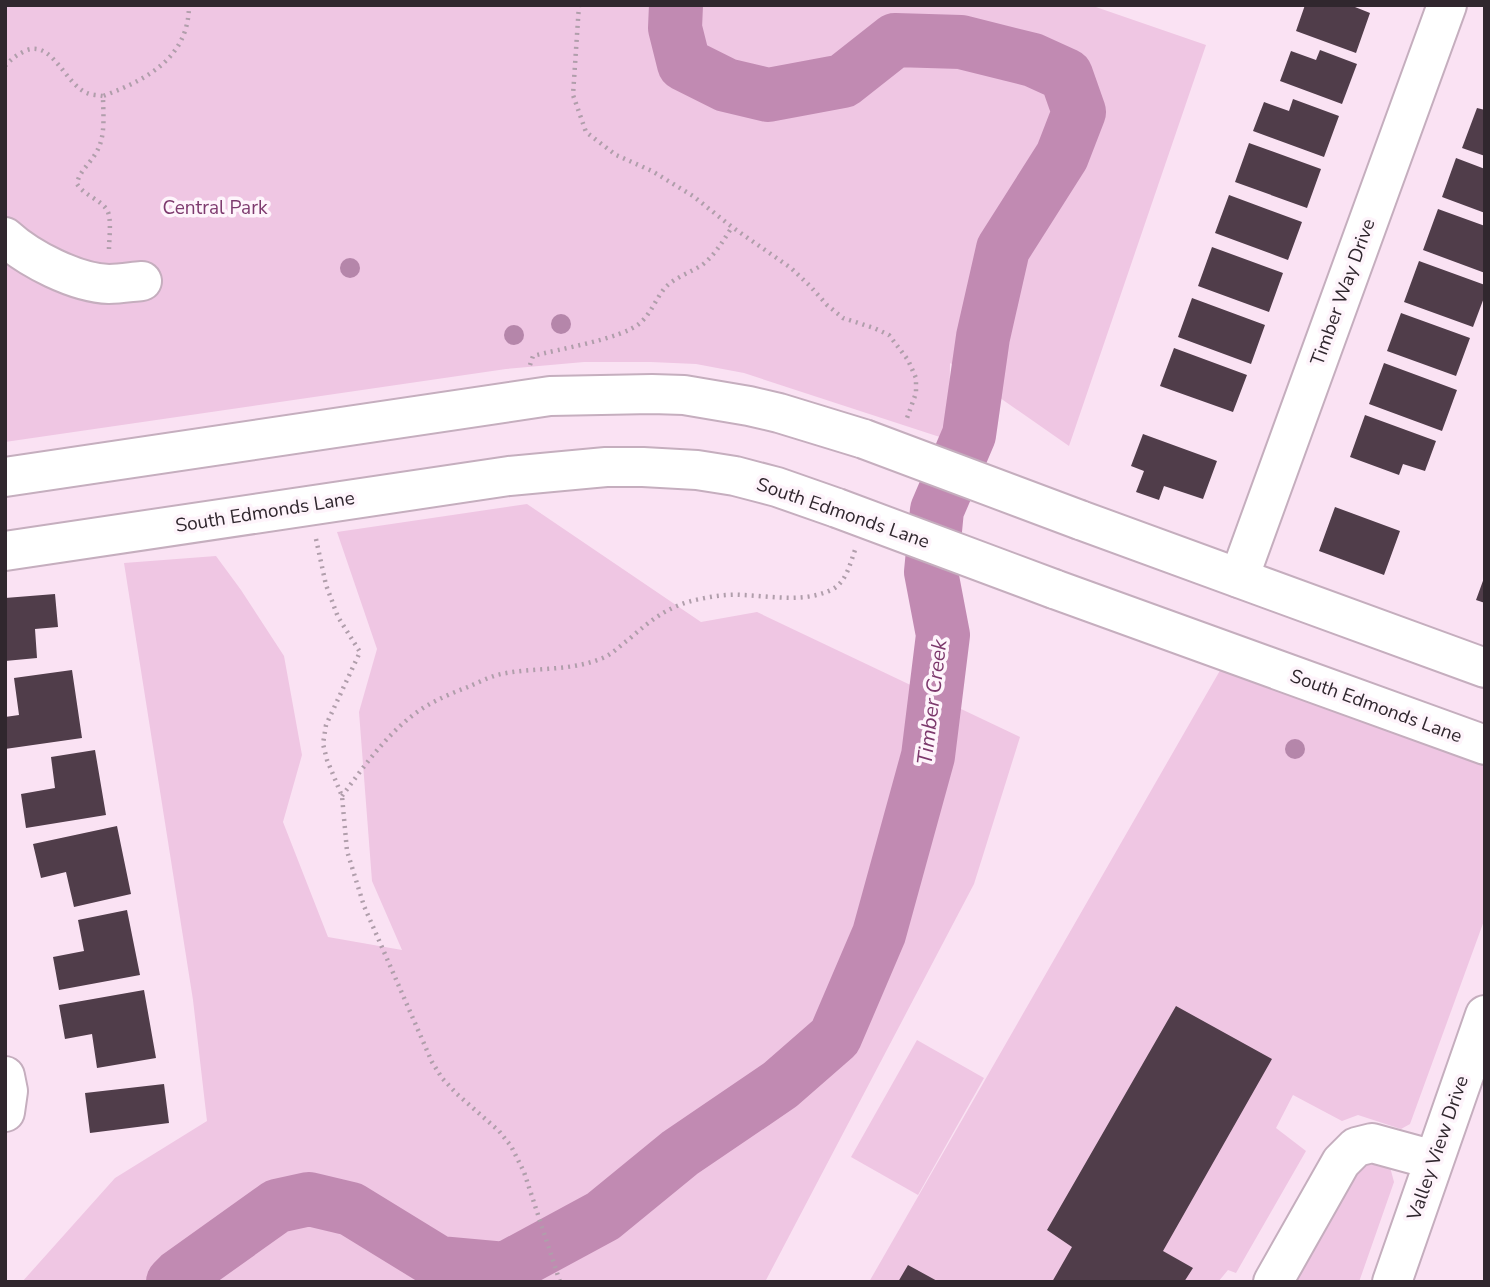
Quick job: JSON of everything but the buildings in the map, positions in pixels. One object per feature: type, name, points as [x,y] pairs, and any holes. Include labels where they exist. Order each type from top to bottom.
[{"type":"main road","name":"Timber Way Drive","points":[[1239,578],[1447,5]]},
{"type":"main road","points":[[5,237],[27,254],[54,268],[89,281],[126,283]]},
{"type":"main road","points":[[5,477],[550,396],[684,396],[779,413],[864,439],[1485,668]]},
{"type":"main road","name":"South Edmonds Lane","points":[[5,551],[509,475],[606,467],[697,470],[777,487],[1485,745]]},
{"type":"main road","name":"Valley View Drive","points":[[1392,1282],[1485,1015]]},
{"type":"main road","points":[[5,1076],[8,1091],[5,1112]]},
{"type":"main road","points":[[1273,1282],[1341,1162],[1356,1147],[1372,1143],[1434,1160]]},
{"type":"path","points":[[5,66],[21,52],[35,48],[53,58],[73,83],[86,93],[103,96],[145,78],[166,61],[180,43],[187,26],[189,5]]},
{"type":"path","points":[[103,96],[102,134],[98,151],[78,177],[77,184],[82,192],[103,205],[109,215],[126,283]]},
{"type":"path","points":[[528,372],[533,356],[614,335],[640,323],[666,287],[704,264],[716,252],[732,227]]},
{"type":"path","points":[[314,534],[326,585],[338,617],[360,652],[326,725],[323,744],[342,796],[347,851],[355,880],[432,1062],[457,1094],[499,1131],[511,1146],[524,1172],[560,1282]]},
{"type":"green space","name":"Central Park","points":[[5,5],[1090,5],[1206,45],[1069,446],[950,363],[949,440],[744,373],[696,364],[584,362],[506,369],[5,442]]},
{"type":"green space","points":[[527,504],[701,622],[757,612],[1020,737],[974,884],[765,1282],[22,1282],[115,1178],[207,1121],[193,1000],[124,563],[216,556],[241,590],[284,656],[302,755],[283,822],[328,937],[402,950],[372,881],[359,712],[377,649],[337,532]]},
{"type":"green space","points":[[1222,667],[1485,763],[1485,918],[1410,1124],[1401,1129],[1358,1115],[1342,1121],[1293,1095],[1276,1128],[1306,1151],[1236,1273],[1228,1270],[1218,1282],[869,1282]]},
{"type":"green space","points":[[917,1040],[984,1078],[918,1195],[851,1157]]},
{"type":"green space","points":[[1357,1163],[1390,1167],[1394,1182],[1359,1282],[1291,1282]]},
{"type":"waterway","name":"Timber Creek","points":[[173,1282],[277,1206],[309,1199],[351,1209],[439,1263],[505,1269],[603,1216],[680,1153],[780,1085],[835,1037],[879,934],[928,756],[943,635],[931,572],[937,510],[969,435],[983,337],[1003,249],[1062,156],[1079,112],[1066,75],[1033,60],[961,42],[895,40],[843,81],[768,95],[726,85],[684,64],[675,28],[676,5]]}]
